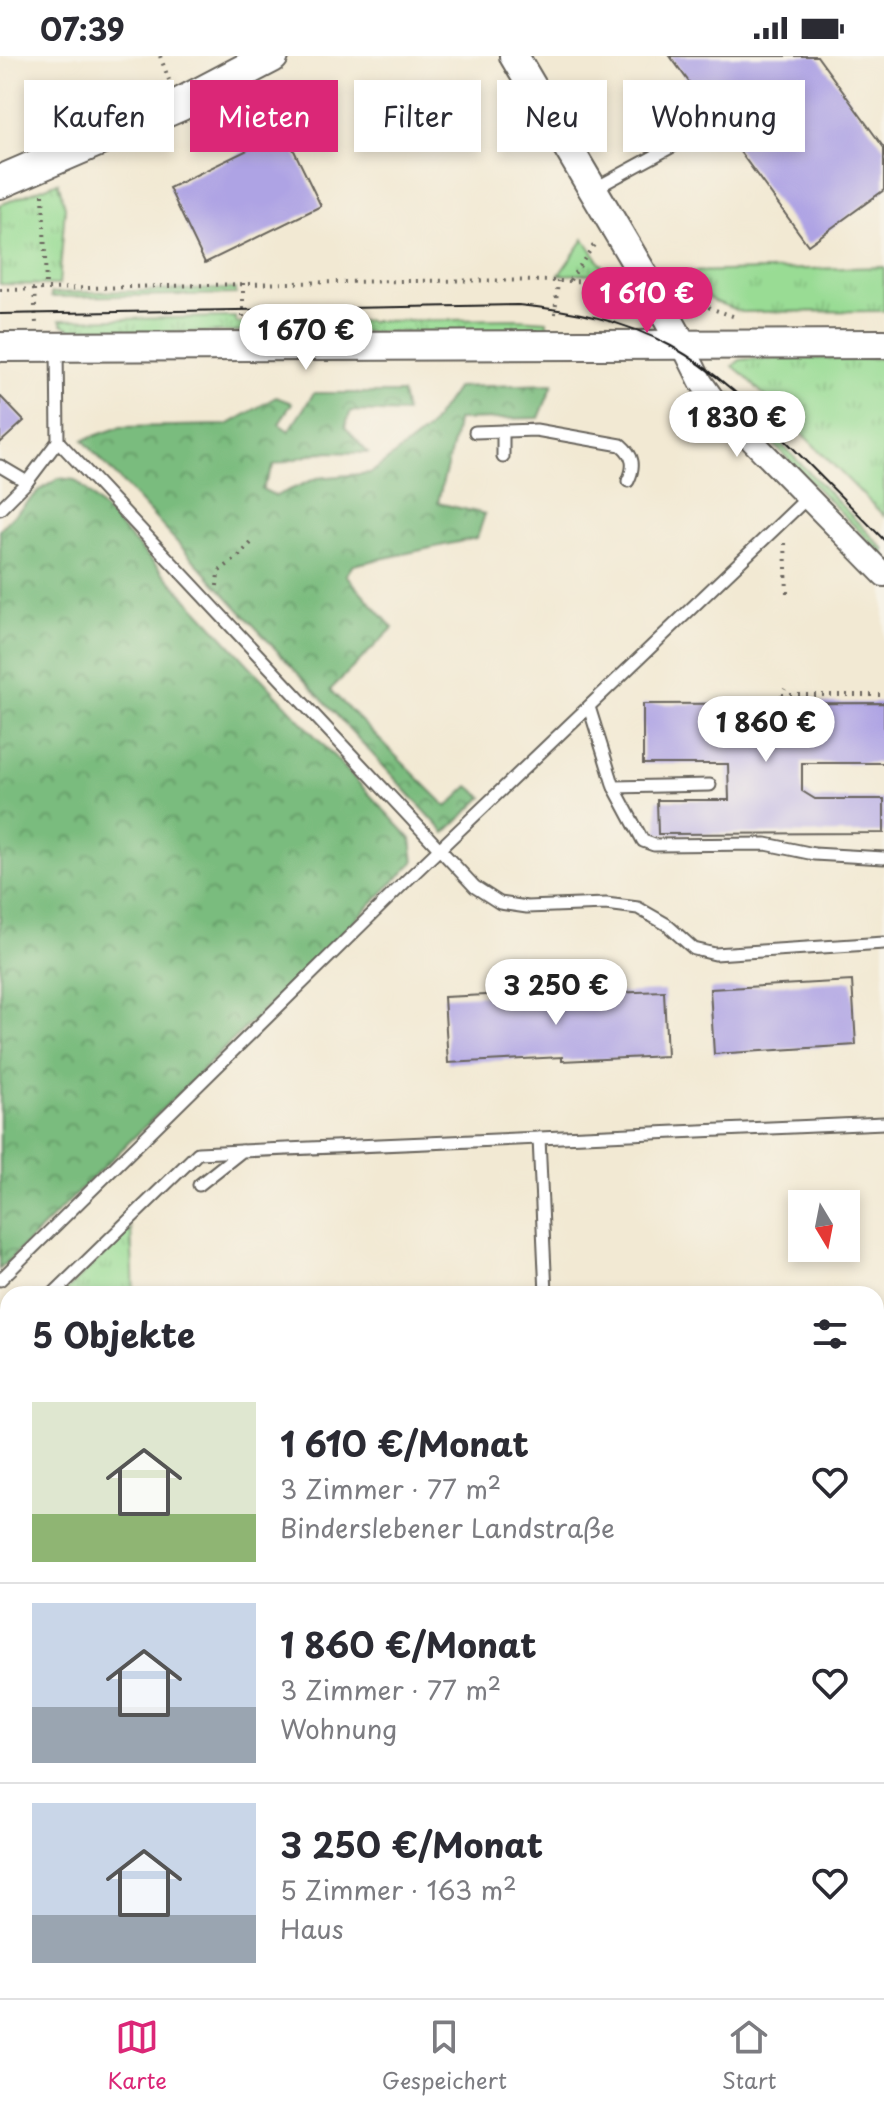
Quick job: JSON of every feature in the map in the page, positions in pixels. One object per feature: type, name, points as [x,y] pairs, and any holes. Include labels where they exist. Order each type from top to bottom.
[{"type":"main road","points":[[0,182],[179,105],[272,56]]},
{"type":"street","points":[[514,56],[718,406],[884,575]]},
{"type":"street","points":[[0,347],[884,344]]},
{"type":"lane","points":[[593,190],[662,152]]},
{"type":"lane","points":[[0,509],[27,482],[58,441],[57,346]]},
{"type":"lane","points":[[475,432],[536,430],[621,445],[630,452],[633,460],[633,471],[628,481]]},
{"type":"lane","points":[[503,431],[503,457]]},
{"type":"lane","points":[[58,441],[475,887],[500,903],[527,907],[606,904],[638,908],[666,924],[694,949],[715,954],[884,943]]},
{"type":"lane","points":[[0,466],[27,482]]},
{"type":"lane","points":[[0,1280],[441,849],[807,498]]},
{"type":"lane","points":[[589,707],[614,787],[643,841],[654,845],[766,844],[814,854],[884,858]]},
{"type":"lane","points":[[614,787],[710,785]]},
{"type":"lane","points":[[61,1286],[198,1153],[884,1123]]},
{"type":"lane","points":[[539,1138],[546,1286]]},
{"type":"lane","points":[[199,1185],[242,1151]]},
{"type":"path","points":[[44,190],[41,201],[46,289]]},
{"type":"path","points":[[569,281],[596,242]]},
{"type":"path","points":[[555,314],[558,280]]},
{"type":"path","points":[[0,290],[243,283],[618,282]]},
{"type":"path","points":[[243,283],[243,317]]},
{"type":"path","points":[[690,286],[710,308],[727,316],[742,318]]},
{"type":"path","points":[[214,607],[218,572],[251,543]]},
{"type":"path","points":[[785,546],[787,593]]},
{"type":"path","points":[[783,713],[782,695],[785,689]]},
{"type":"path","points":[[782,695],[884,695]]},
{"type":"green space","points":[[58,182],[65,207],[59,285],[0,284],[0,205]]},
{"type":"green space","points":[[584,239],[604,268],[604,273],[559,275]]},
{"type":"green space","points":[[884,267],[884,311],[741,312],[714,301],[700,291],[686,272]]},
{"type":"green space","points":[[236,289],[236,294],[51,297],[51,293]]},
{"type":"green space","points":[[235,317],[237,323],[516,319],[547,321],[547,332],[75,332],[60,320]]},
{"type":"green space","points":[[884,358],[884,516],[733,366],[740,360],[748,359]]},
{"type":"green space","points":[[553,384],[539,418],[457,420],[438,503],[485,514],[477,538],[353,565],[346,575],[393,628],[330,690],[447,807],[469,786],[483,797],[445,833],[83,440],[120,427],[227,425],[276,397],[292,403],[279,424],[289,431],[314,393],[402,393],[406,413],[351,411],[345,427],[368,453],[320,452],[274,465],[262,489],[276,496],[317,478],[371,473],[428,429],[457,387]]},
{"type":"green space","points":[[731,393],[884,549],[884,556],[731,401],[728,397]]},
{"type":"green space","points":[[59,478],[75,480],[83,487],[411,839],[414,862],[0,1269],[0,529],[39,491]]},
{"type":"green space","points":[[131,1228],[134,1286],[71,1286]]},
{"type":"building","points":[[670,56],[817,56],[884,148],[884,190],[808,245],[740,152],[805,152],[805,80],[688,80]]},
{"type":"building","points":[[244,152],[295,152],[321,206],[205,263],[169,188]]},
{"type":"building","points":[[0,396],[24,421],[0,443]]},
{"type":"building","points":[[884,703],[884,763],[802,763],[802,791],[815,799],[884,799],[884,833],[658,834],[657,800],[729,800],[728,764],[643,764],[643,704]]},
{"type":"building","points":[[852,981],[856,1045],[714,1054],[710,989]]},
{"type":"building","points":[[664,991],[667,1056],[448,1063],[444,997]]},
{"type":"tram line","points":[[0,314],[518,305],[597,318],[634,329],[671,346],[720,380],[765,420],[884,540]]}]
